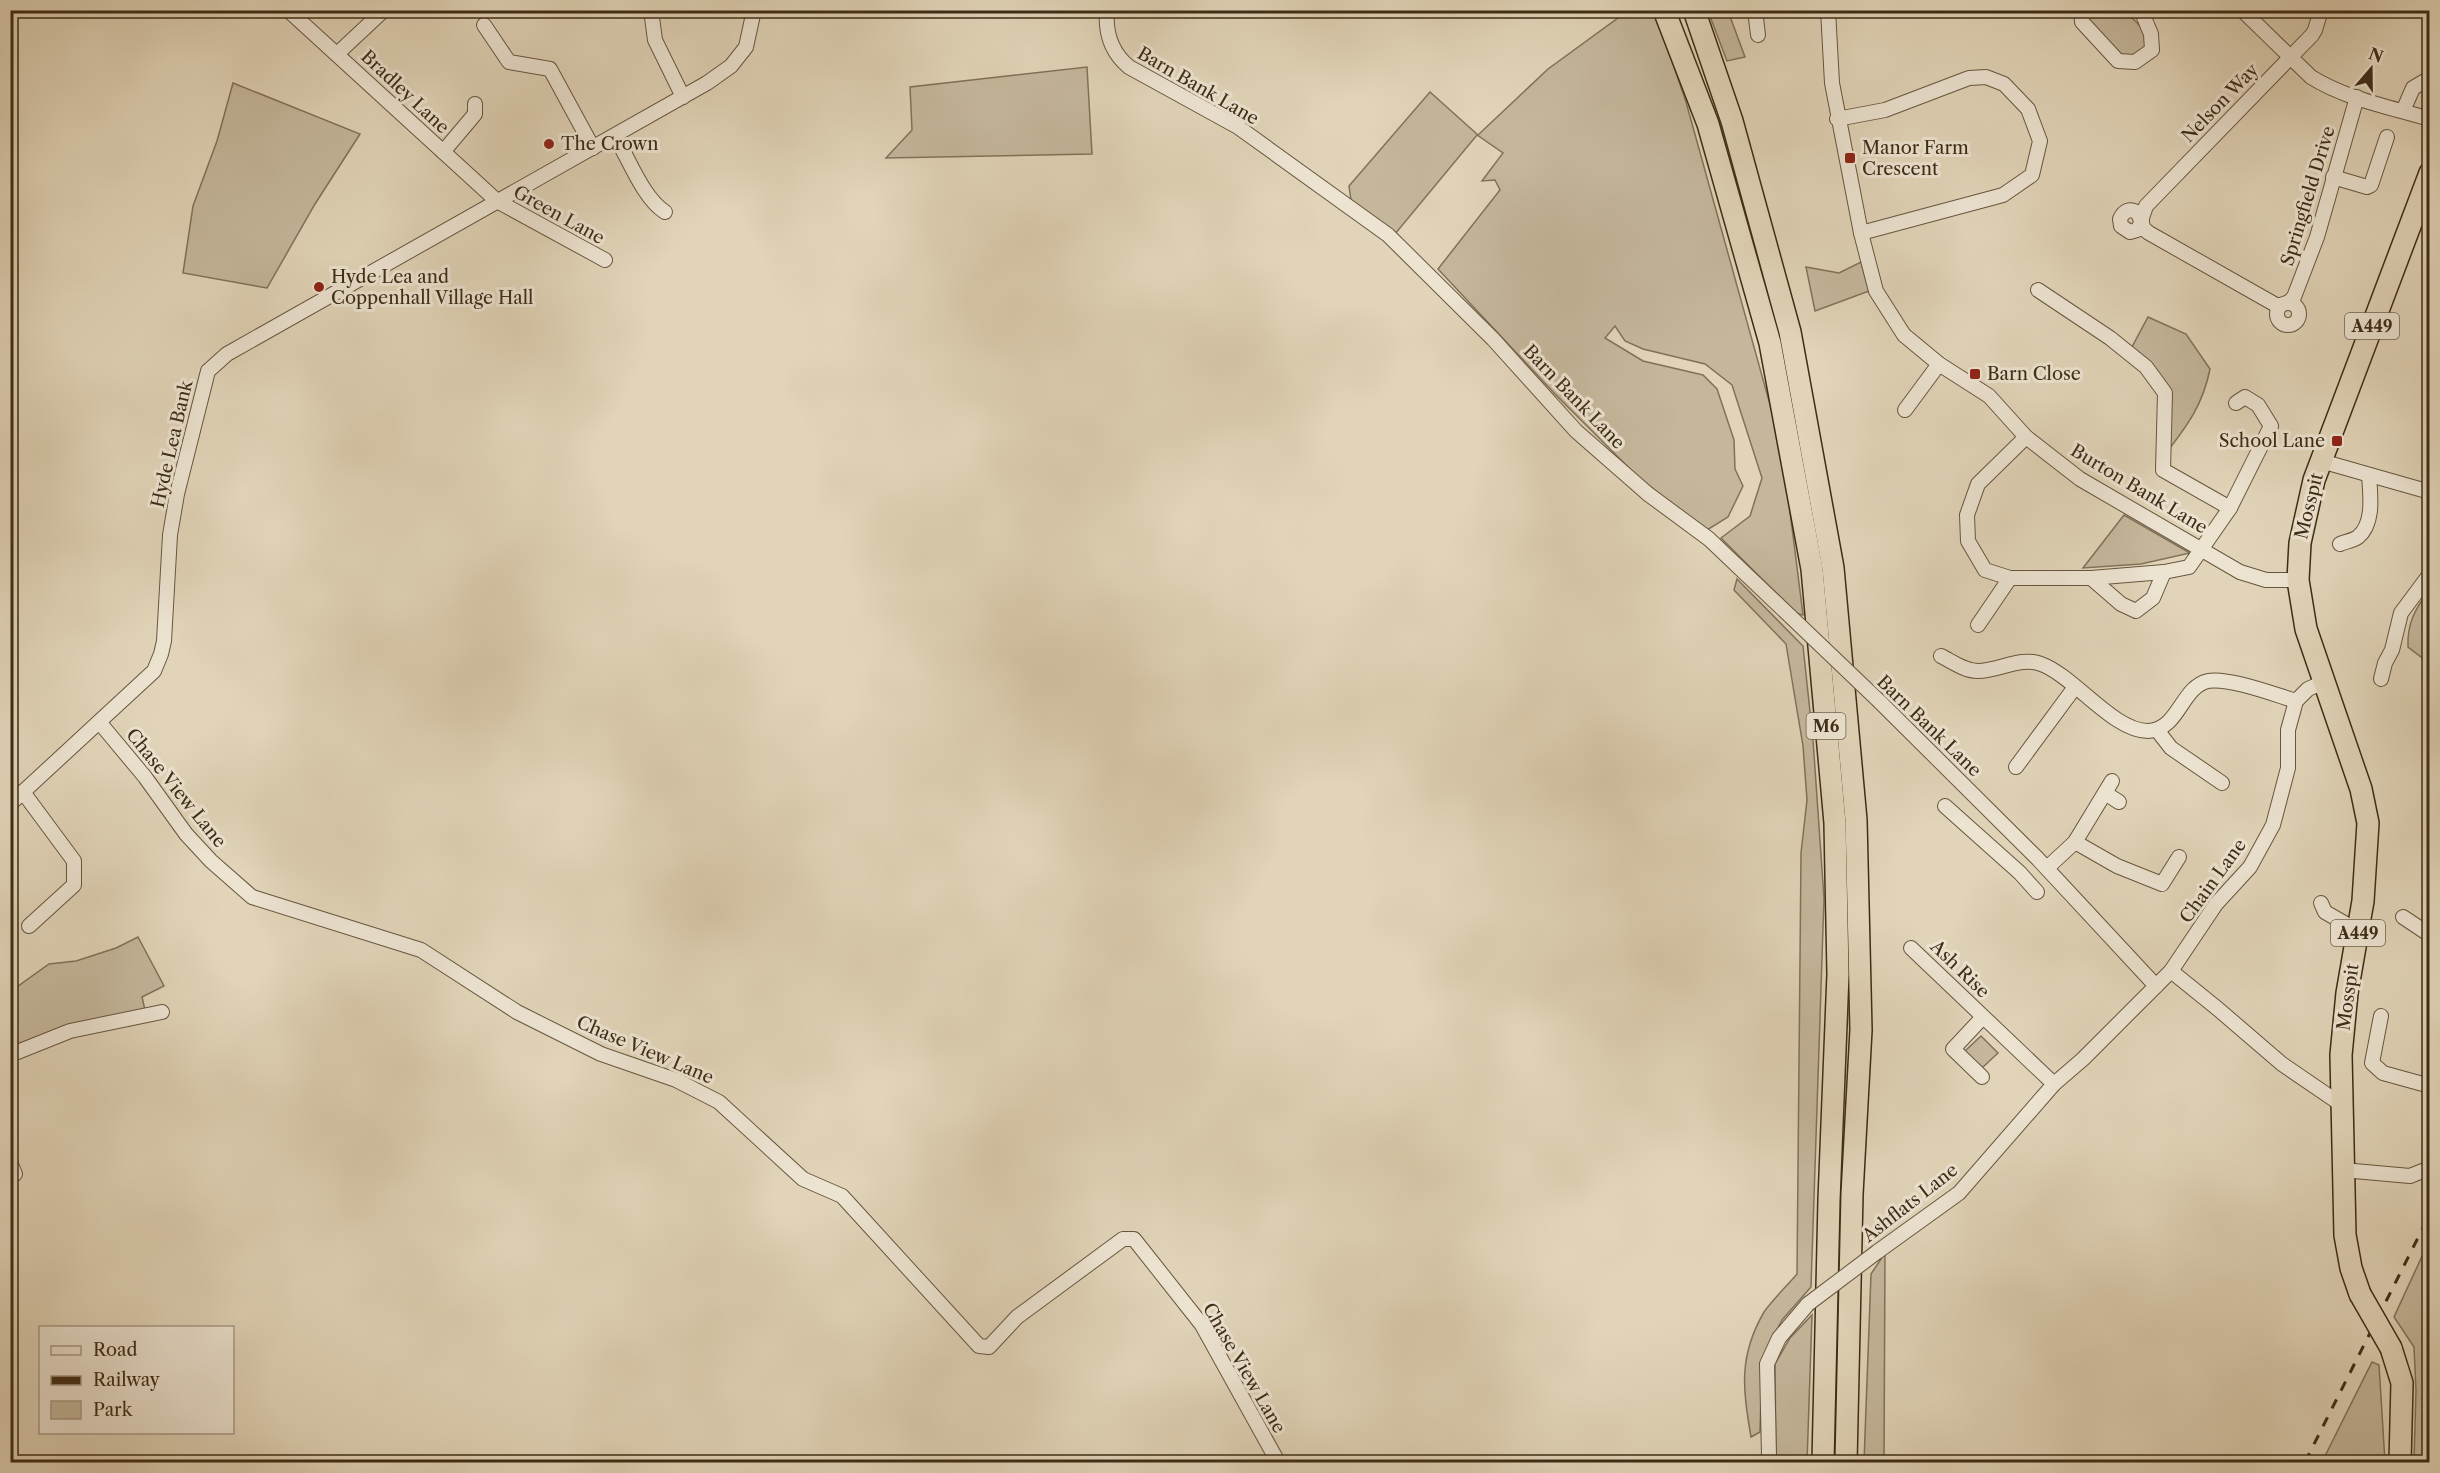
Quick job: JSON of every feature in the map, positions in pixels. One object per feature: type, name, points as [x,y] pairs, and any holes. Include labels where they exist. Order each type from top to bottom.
[{"type":"highway","name":"M6","points":[[1665,10],[1708,124],[1770,343],[1812,569],[1835,823],[1839,974],[1829,1200],[1827,1359],[1822,1462]]},
{"type":"highway","name":"M6","points":[[1694,10],[1732,121],[1790,332],[1833,568],[1856,820],[1860,1019],[1852,1194],[1846,1462]]},
{"type":"highway","name":"A449","points":[[2321,461],[2428,186]]},
{"type":"highway","name":"Mosspit","points":[[2321,461],[2306,509],[2300,543],[2298,580],[2306,629],[2361,789],[2368,823],[2367,854],[2358,931],[2347,993],[2341,1055],[2346,1244],[2360,1294],[2391,1348],[2402,1383],[2400,1462]]},
{"type":"street","name":"Bradley Lane","points":[[288,10],[497,201]]},
{"type":"street","points":[[337,54],[384,10]]},
{"type":"street","points":[[651,10],[655,40],[683,97]]},
{"type":"street","name":"Hyde Lea Bank","points":[[10,804],[100,723],[154,670],[164,640],[170,535],[177,494],[208,371],[227,354],[708,83],[736,60],[746,47],[754,10]]},
{"type":"street","name":"Barn Bank Lane","points":[[1107,10],[1112,48],[1118,58],[1129,68],[1238,127],[1388,235],[1492,339],[1576,431],[1648,494],[1709,539],[1880,702],[2042,863],[2156,986]]},
{"type":"street","points":[[1755,10],[1758,35]]},
{"type":"street","name":"Burton Bank Lane","points":[[1828,10],[1832,83],[1837,119],[1861,233],[1876,291],[1904,335],[1939,363],[1989,396],[2025,437],[2080,479],[2240,572],[2266,580],[2298,580]]},
{"type":"street","points":[[2080,10],[2082,22],[2118,61],[2135,62],[2152,50],[2151,34],[2141,10]]},
{"type":"street","points":[[2242,10],[2290,57],[2323,84],[2430,119]]},
{"type":"street","name":"Nelson Way","points":[[2142,220],[2146,206],[2315,30],[2321,10]]},
{"type":"street","points":[[484,25],[509,62],[550,69],[593,148]]},
{"type":"street","points":[[1837,119],[1885,110],[1969,78],[1986,77],[2004,84],[2028,109],[2040,141],[2032,175],[2003,195],[1861,233]]},
{"type":"street","points":[[2403,111],[2413,88],[2430,78]]},
{"type":"street","name":"Springfield Drive","points":[[2142,220],[2149,233],[2276,305],[2285,304],[2294,297],[2321,239],[2333,177],[2357,97]]},
{"type":"street","points":[[443,152],[475,114],[475,104]]},
{"type":"street","points":[[615,136],[649,197],[657,207],[665,212]]},
{"type":"street","points":[[2333,177],[2367,187],[2371,185],[2387,137]]},
{"type":"street","name":"Green Lane","points":[[497,201],[604,260]]},
{"type":"street","points":[[2038,290],[2110,338],[2146,367],[2165,393],[2163,470],[2230,508]]},
{"type":"street","points":[[1905,410],[1939,363]]},
{"type":"street","points":[[2025,437],[1978,484],[1967,515],[1968,541],[1985,570],[2010,578],[2091,578],[2164,572],[2189,567],[2230,508],[2271,426],[2258,405],[2245,397],[2236,403]]},
{"type":"street","points":[[2321,461],[2430,492]]},
{"type":"street","points":[[2340,544],[2358,537],[2366,524],[2370,508],[2369,475]]},
{"type":"street","points":[[2091,578],[2121,604],[2136,611],[2153,598],[2164,572]]},
{"type":"street","points":[[2381,679],[2385,663],[2392,650],[2401,613],[2430,574]]},
{"type":"street","points":[[1978,625],[2010,578]]},
{"type":"street","points":[[1941,656],[1966,670],[1978,671],[2017,663],[2039,663],[2052,669],[2118,720],[2145,731],[2157,730],[2177,713],[2194,688],[2206,681],[2218,680],[2233,683],[2296,701],[2308,689],[2324,682]]},
{"type":"street","points":[[2016,767],[2075,687]]},
{"type":"street","name":"Chain Lane","points":[[2171,971],[2216,904],[2250,867],[2273,825],[2288,768],[2288,730],[2296,701]]},
{"type":"street","name":"Chase View Lane","points":[[100,723],[145,777],[186,834],[211,861],[252,897],[421,950],[527,1017],[601,1054],[676,1080],[719,1102],[803,1179],[842,1196],[979,1346],[989,1347],[1017,1317],[1123,1239],[1134,1239],[1202,1325],[1278,1462]]},
{"type":"street","points":[[2157,730],[2171,748],[2222,783]]},
{"type":"street","points":[[2020,873],[2042,863],[2075,842],[2108,787],[2119,802]]},
{"type":"street","points":[[23,792],[74,861],[74,885],[29,927]]},
{"type":"street","points":[[1945,806],[2020,873],[2037,892]]},
{"type":"street","points":[[2075,842],[2116,866],[2162,884],[2179,857]]},
{"type":"street","points":[[2321,903],[2325,912],[2358,931]]},
{"type":"street","points":[[2403,917],[2430,935]]},
{"type":"street","name":"Ash Rise","points":[[1911,948],[2054,1084]]},
{"type":"street","points":[[2171,971],[2282,1064],[2342,1105]]},
{"type":"street","name":"Ashflats Lane","points":[[1766,1462],[1769,1456],[1767,1364],[1779,1338],[1808,1304],[1959,1193],[2054,1084],[2083,1059],[2171,971]]},
{"type":"street","points":[[10,1055],[70,1031],[162,1012]]},
{"type":"street","points":[[2381,1016],[2372,1063],[2383,1073],[2430,1086]]},
{"type":"street","name":"Ash Rise","points":[[1982,1077],[1953,1049],[1983,1017]]},
{"type":"street","points":[[2343,1170],[2410,1176],[2430,1168]]},
{"type":"green space","points":[[1626,11],[1655,11],[1686,102],[1782,448],[1803,615],[1796,613],[1721,538],[1750,516],[1762,478],[1732,385],[1705,364],[1643,349],[1625,341],[1615,326],[1605,338],[1643,361],[1703,375],[1717,389],[1734,440],[1735,469],[1743,486],[1728,517],[1707,530],[1639,478],[1553,392],[1438,269],[1500,190],[1495,180],[1482,181],[1503,153],[1477,135],[1395,234],[1351,200],[1349,186],[1430,92],[1478,135],[1548,69]]},
{"type":"green space","points":[[1708,11],[1728,11],[1745,57],[1727,61]]},
{"type":"green space","points":[[2084,11],[2124,11],[2144,31],[2149,48],[2136,56],[2121,58],[2082,22]]},
{"type":"green space","points":[[1087,67],[1092,154],[886,158],[912,130],[910,87]]},
{"type":"green space","points":[[233,83],[360,134],[315,204],[267,288],[183,273],[193,206],[217,141]]},
{"type":"green space","points":[[1861,262],[1869,291],[1815,311],[1806,267],[1839,273]]},
{"type":"green space","points":[[2148,317],[2186,334],[2210,369],[2194,414],[2166,453],[2162,379],[2132,347]]},
{"type":"green space","points":[[2124,515],[2190,553],[2141,564],[2083,568]]},
{"type":"green space","points":[[1737,579],[1803,646],[1813,740],[1824,898],[1811,1287],[1782,1320],[1762,1359],[1760,1432],[1751,1437],[1745,1388],[1746,1359],[1750,1344],[1764,1312],[1797,1274],[1801,853],[1807,800],[1803,746],[1786,644],[1734,590]]},
{"type":"green space","points":[[2428,592],[2429,651],[2425,660],[2408,647],[2408,639],[2413,617]]},
{"type":"green space","points":[[138,937],[164,986],[142,997],[145,1010],[75,1024],[18,1044],[11,1026],[10,992],[49,964],[76,961],[116,948]]},
{"type":"green space","points":[[1981,1036],[1998,1053],[1982,1068],[1965,1051]]},
{"type":"green space","points":[[2429,1241],[2429,1462],[2414,1462],[2416,1390],[2414,1347],[2394,1317]]},
{"type":"green space","points":[[1885,1253],[1884,1462],[1864,1462],[1871,1274]]},
{"type":"green space","points":[[1812,1315],[1807,1462],[1776,1462],[1775,1364],[1790,1338]]},
{"type":"green space","points":[[2372,1362],[2379,1365],[2385,1462],[2322,1462]]},
{"type":"railway","points":[[2305,1462],[2430,1214]]},
{"type":"place","name":"The Crown","points":[[549,144]]},
{"type":"place","name":"Manor Farm Crescent","points":[[1850,158]]},
{"type":"place","name":"Hyde Lea and Coppenhall Village Hall","points":[[319,287]]},
{"type":"place","name":"Barn Close","points":[[1975,374]]},
{"type":"place","name":"School Lane","points":[[2337,441]]}]
